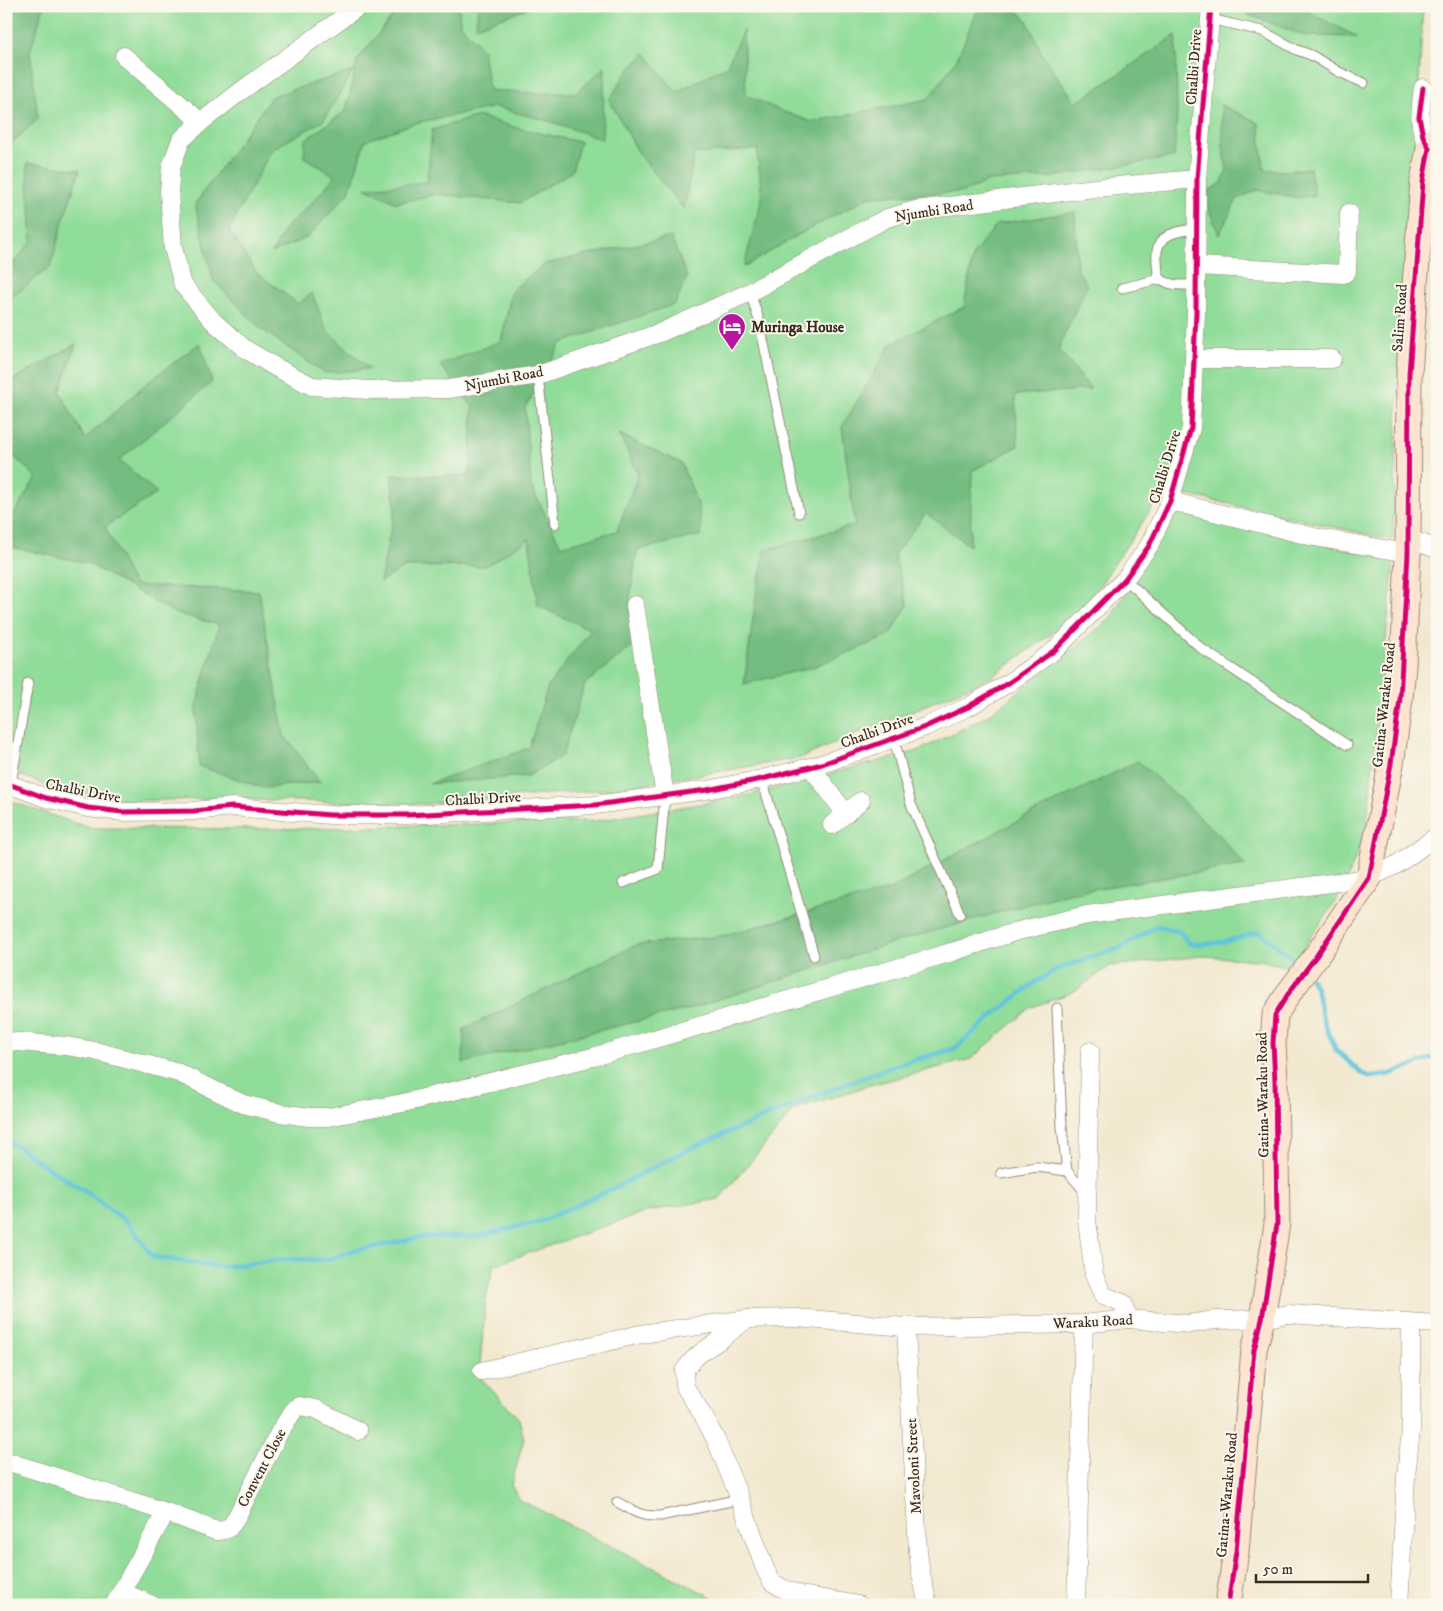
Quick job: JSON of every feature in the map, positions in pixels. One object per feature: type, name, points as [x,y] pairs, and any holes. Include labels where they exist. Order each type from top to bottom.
[{"type":"street","name":"Njumbi Road","points":[[360,6],[201,122],[181,140],[171,167],[169,192],[173,248],[183,285],[214,322],[246,349],[312,386],[369,390],[449,389],[538,375],[662,332],[750,292],[887,218],[916,210],[1095,188],[1197,179]]},
{"type":"street","name":"Chalbi Drive","points":[[9,783],[46,798],[88,808],[123,812],[194,811],[233,807],[330,816],[406,815],[594,805],[665,796],[762,779],[811,767],[925,727],[968,707],[1010,682],[1055,650],[1125,579],[1150,546],[1170,501],[1190,428],[1197,266],[1197,179],[1210,13]]},
{"type":"street","points":[[124,56],[201,122]]},
{"type":"street","name":"Salim Road","points":[[1407,546],[1409,374],[1423,182],[1433,143],[1422,136],[1420,118],[1423,88]]},
{"type":"street","points":[[1197,266],[1344,274],[1346,271],[1348,213]]},
{"type":"street","points":[[1194,359],[1332,360]]},
{"type":"street","points":[[1170,501],[1314,537],[1407,546],[1421,543],[1437,549]]},
{"type":"street","name":"Gatina-Waraku Road","points":[[1228,1605],[1236,1551],[1254,1350],[1262,1318],[1277,1224],[1273,1043],[1275,1015],[1369,878],[1391,764],[1400,699],[1407,546]]},
{"type":"street","points":[[635,606],[665,796]]},
{"type":"street","points":[[811,767],[846,814]]},
{"type":"street","points":[[832,825],[861,801]]},
{"type":"street","points":[[6,1041],[66,1046],[95,1051],[179,1073],[243,1104],[280,1113],[309,1117],[328,1117],[402,1102],[593,1056],[1018,931],[1087,915],[1369,878],[1396,865],[1437,836]]},
{"type":"street","points":[[1090,1051],[1087,1220],[1094,1275],[1103,1295],[1123,1303],[1128,1319]]},
{"type":"street","name":"Waraku Road","points":[[482,1371],[641,1334],[748,1319],[796,1318],[906,1327],[1084,1324],[1128,1319],[1189,1324],[1288,1314],[1437,1324]]},
{"type":"street","points":[[748,1319],[731,1329],[723,1337],[693,1358],[684,1372],[685,1387],[716,1440],[765,1569],[772,1582],[801,1595],[859,1605]]},
{"type":"street","points":[[1398,1605],[1406,1476],[1411,1430],[1411,1323]]},
{"type":"street","points":[[1076,1605],[1084,1324]]},
{"type":"street","name":"Mavoloni Street","points":[[906,1327],[918,1552],[928,1605]]},
{"type":"street","name":"Convent Close","points":[[6,1461],[166,1512],[216,1531],[223,1531],[230,1528],[280,1431],[294,1410],[299,1406],[316,1409],[358,1431]]},
{"type":"street","points":[[114,1605],[166,1512]]},
{"type":"street","points":[[124,1586],[127,1594],[152,1605]]},
{"type":"lane","points":[[1210,13],[1262,31],[1297,50],[1311,54],[1339,72],[1364,82]]},
{"type":"lane","points":[[1160,279],[1158,275],[1157,248],[1161,241],[1167,236],[1183,230],[1197,229]]},
{"type":"lane","points":[[1122,288],[1160,279],[1169,283],[1196,285]]},
{"type":"lane","points":[[750,292],[759,320],[800,513]]},
{"type":"lane","points":[[538,375],[555,524]]},
{"type":"lane","points":[[1125,579],[1202,648],[1347,745]]},
{"type":"lane","points":[[9,783],[28,683]]},
{"type":"lane","points":[[894,739],[911,804],[960,914]]},
{"type":"lane","points":[[762,779],[814,956]]},
{"type":"lane","points":[[88,808],[104,794]]},
{"type":"lane","points":[[624,883],[658,869],[665,796]]},
{"type":"lane","points":[[1057,1008],[1062,1127],[1067,1171],[1087,1194]]},
{"type":"lane","points":[[1002,1173],[1037,1167],[1067,1171]]},
{"type":"lane","points":[[617,1502],[642,1516],[648,1517],[740,1500]]},
{"type":"green space","points":[[6,6],[1423,6],[1412,214],[1398,398],[1393,540],[1183,494],[1158,499],[1081,613],[990,678],[800,758],[614,789],[426,804],[214,799],[117,801],[49,787],[6,769]]},
{"type":"green space","points":[[6,6],[44,6],[30,52],[38,119],[6,148]]},
{"type":"green space","points":[[399,6],[459,6],[460,24],[483,50],[489,90],[576,93],[605,67],[602,139],[552,122],[495,107],[415,123],[365,141],[349,192],[308,237],[272,253],[285,228],[312,203],[335,176],[304,157],[305,140],[346,111],[357,61]]},
{"type":"green space","points":[[478,6],[534,6],[476,27]]},
{"type":"green space","points":[[979,6],[1012,6],[1027,20],[1042,54],[1076,103],[1176,35],[1177,114],[1174,157],[1052,177],[989,181],[963,192],[871,196],[807,230],[744,267],[762,198],[757,149],[694,154],[684,209],[640,155],[609,100],[627,72],[645,53],[676,92],[727,66],[743,30],[746,95],[779,110],[812,122],[928,99],[957,59]]},
{"type":"green space","points":[[1248,6],[1297,6],[1357,37],[1305,36],[1247,14]]},
{"type":"green space","points":[[353,71],[323,121],[272,149],[229,230],[256,272],[298,304],[312,293],[327,331],[370,369],[324,373],[260,328],[213,280],[195,204],[272,96]]},
{"type":"green space","points":[[1221,105],[1259,123],[1264,169],[1286,171],[1310,168],[1315,195],[1299,198],[1257,190],[1237,199],[1219,235],[1203,194],[1222,183],[1227,170],[1223,146]]},
{"type":"green space","points":[[478,116],[517,128],[580,142],[572,171],[520,203],[436,194],[396,203],[366,188],[427,182],[432,130]]},
{"type":"green space","points":[[27,163],[80,170],[63,221],[51,266],[6,302],[8,269],[32,241]]},
{"type":"green space","points":[[1075,212],[1077,269],[1087,285],[1058,349],[1091,389],[1015,395],[1018,446],[972,471],[970,546],[926,513],[894,555],[908,605],[889,636],[813,667],[744,684],[757,589],[765,550],[855,525],[842,427],[891,344],[964,307],[973,255],[997,224]]},
{"type":"green space","points":[[671,237],[687,277],[675,304],[561,343],[525,408],[531,486],[561,546],[617,531],[638,474],[619,434],[681,463],[698,504],[702,535],[637,550],[629,604],[636,643],[585,684],[562,756],[528,776],[429,784],[529,748],[548,686],[591,630],[538,606],[529,539],[486,566],[405,567],[380,582],[395,509],[391,475],[470,476],[473,407],[440,365],[501,341],[512,290],[545,264]]},
{"type":"green space","points":[[200,343],[212,382],[119,460],[157,493],[105,527],[134,585],[259,591],[284,735],[320,782],[263,788],[199,766],[196,706],[219,625],[175,613],[87,563],[6,546],[6,528],[36,477],[6,449],[6,384],[76,344],[60,392],[85,439],[148,382]]},
{"type":"green space","points":[[1176,511],[1394,560],[1366,832],[1342,892],[1290,967],[1259,960],[1202,956],[1110,966],[1073,992],[1030,1008],[971,1059],[870,1085],[795,1109],[719,1199],[649,1211],[494,1265],[486,1297],[479,1376],[519,1419],[524,1439],[511,1485],[520,1500],[727,1605],[6,1605],[6,800],[90,828],[281,829],[595,821],[737,798],[918,751],[989,715],[1109,620]]},
{"type":"green space","points":[[1138,761],[1215,831],[1245,865],[1068,893],[899,941],[689,1009],[463,1063],[464,1029],[636,945],[721,936],[889,890],[1023,818]]},
{"type":"waterway","points":[[6,1142],[19,1147],[88,1193],[128,1223],[153,1257],[221,1267],[284,1259],[327,1260],[354,1250],[422,1237],[478,1236],[542,1221],[618,1186],[689,1149],[827,1091],[897,1065],[956,1048],[992,1016],[1033,984],[1059,968],[1119,948],[1157,926],[1180,932],[1190,944],[1217,943],[1259,932],[1300,964]]},
{"type":"waterway","points":[[1310,978],[1316,988],[1323,1020],[1336,1050],[1361,1073],[1371,1077],[1388,1075],[1437,1056]]},
{"type":"cycle path","points":[[6,783],[46,798],[88,808],[123,812],[194,811],[233,807],[330,815],[407,815],[595,805],[707,790],[822,764],[925,727],[968,707],[1010,682],[1055,650],[1125,579],[1149,546],[1170,501],[1191,428],[1196,312],[1197,179],[1211,6]]},
{"type":"cycle path","points":[[1228,1605],[1236,1551],[1254,1350],[1262,1319],[1277,1224],[1273,1043],[1275,1015],[1369,878],[1391,764],[1400,699],[1408,553],[1409,374],[1423,182],[1429,148],[1423,136],[1419,117],[1423,88]]},
{"type":"place","name":"Muringa House","points":[[732,351]]}]
